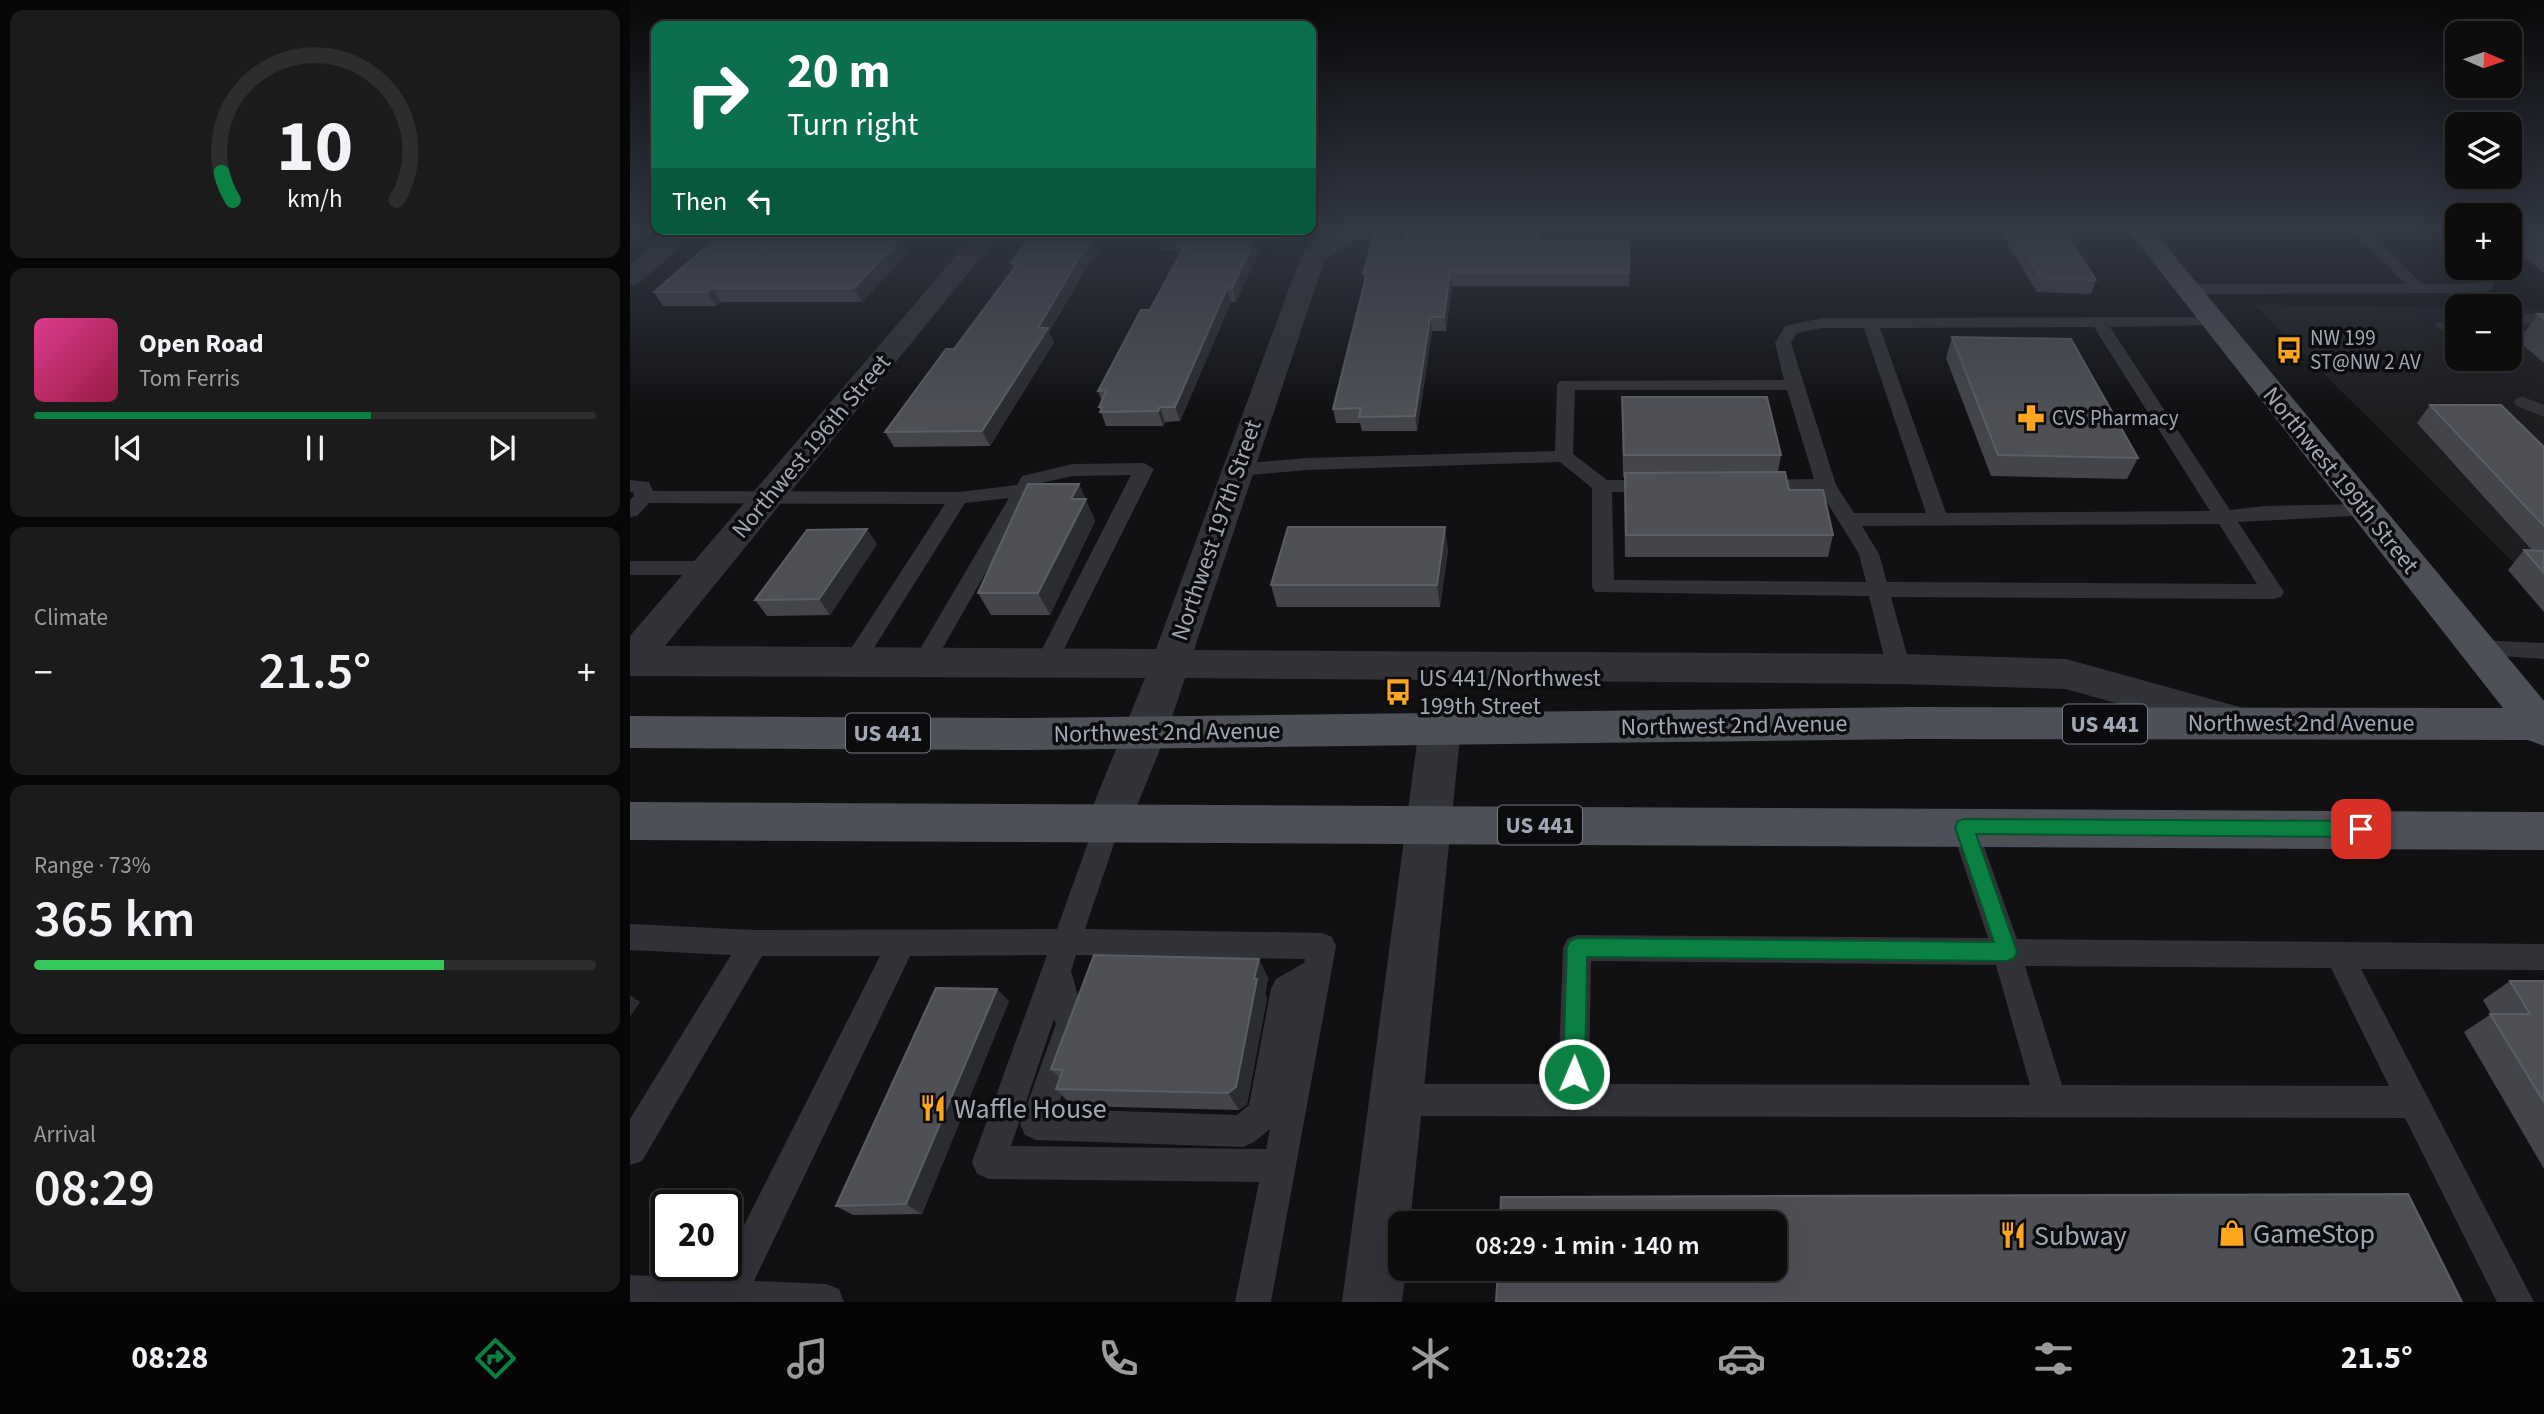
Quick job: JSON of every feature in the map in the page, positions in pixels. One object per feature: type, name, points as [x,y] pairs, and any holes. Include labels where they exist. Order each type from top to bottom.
[{"type":"main road","name":"Northwest 199th Street","points":[[2187,290],[2542,726]]},
{"type":"main road","name":"Northwest 2nd Avenue","points":[[630,732],[1146,732],[1912,723],[2542,726]]},
{"type":"main road","name":"US 441","points":[[630,821],[2544,831]]},
{"type":"street","name":"Northwest 196th Street","points":[[631,661],[941,290]]},
{"type":"street","name":"Northwest 197th Street","points":[[1108,823],[1146,732],[1301,290]]},
{"type":"street","points":[[631,661],[1170,662],[1899,669],[2066,674],[2249,724]]},
{"type":"street","points":[[1371,1302],[1440,728]]},
{"type":"lane","points":[[2522,320],[2544,318]]},
{"type":"lane","points":[[1899,669],[1869,554],[1826,485],[1794,385],[1783,343],[1791,329],[1822,323],[2213,321]]},
{"type":"lane","points":[[1602,486],[1603,587],[2273,592],[2099,322]]},
{"type":"lane","points":[[1870,323],[1938,519]]},
{"type":"lane","points":[[1564,456],[1566,385],[1794,385]]},
{"type":"lane","points":[[2523,402],[2544,412]]},
{"type":"lane","points":[[1237,470],[1308,464],[1564,456],[1602,486],[1681,486]]},
{"type":"lane","points":[[924,661],[1029,480],[1073,470],[1144,469],[1047,662]]},
{"type":"lane","points":[[1734,486],[1826,485]]},
{"type":"lane","points":[[635,498],[959,498],[1023,490]]},
{"type":"lane","points":[[854,661],[959,498]]},
{"type":"lane","points":[[1848,520],[2225,517],[2265,512],[2365,510]]},
{"type":"lane","points":[[630,568],[709,568]]},
{"type":"lane","points":[[2477,648],[2544,651]]},
{"type":"lane","points":[[1108,823],[989,1162],[1280,1166]]},
{"type":"lane","points":[[1964,827],[2007,952],[2050,1100]]},
{"type":"lane","points":[[630,937],[754,943],[902,942],[1060,955],[1322,946],[1253,1302]]},
{"type":"lane","points":[[727,1298],[902,942]]},
{"type":"lane","points":[[630,1149],[754,943]]},
{"type":"lane","points":[[1573,1100],[1577,947],[2544,957]]},
{"type":"lane","points":[[1060,955],[1071,1024],[1036,1124],[1243,1132],[1263,1114],[1286,989],[1318,971]]},
{"type":"lane","points":[[2339,955],[2516,1302]]},
{"type":"lane","points":[[1396,1100],[2414,1102]]},
{"type":"lane","points":[[630,1293],[826,1302]]},
{"type":"shaded area","points":[[2255,305],[2445,307],[2445,371],[2522,371],[2522,308],[2544,308],[2544,593]]},
{"type":"building","points":[[657,290],[710,290],[707,292],[654,292]]},
{"type":"building","points":[[998,290],[1060,290],[1038,328],[1048,328],[982,431],[885,432],[946,349],[954,349]]},
{"type":"building","points":[[1161,290],[1226,290],[1175,407],[1160,407],[1158,411],[1100,412],[1102,407],[1099,407],[1107,390],[1098,391],[1141,310],[1150,310]]},
{"type":"building","points":[[1363,290],[1448,290],[1444,317],[1430,317],[1415,416],[1359,417],[1361,408],[1333,409]]},
{"type":"building","name":"CVS Pharmacy","points":[[1952,337],[2071,339],[2138,458],[1998,455]]},
{"type":"building","points":[[1622,397],[1767,397],[1781,455],[1624,455]]},
{"type":"building","points":[[2430,405],[2501,405],[2544,447],[2544,526]]},
{"type":"building","points":[[1785,472],[1789,490],[1823,490],[1833,535],[1626,535],[1625,473]]},
{"type":"building","points":[[1028,484],[1079,484],[1071,499],[1086,499],[1038,593],[978,593]]},
{"type":"building","points":[[1288,527],[1445,527],[1437,585],[1271,585]]},
{"type":"building","points":[[867,529],[819,599],[755,600],[807,530]]},
{"type":"building","points":[[2524,550],[2544,551],[2544,573]]},
{"type":"building","points":[[1094,955],[1259,959],[1236,1087],[1228,1093],[1056,1089],[1063,1070],[1051,1069]]},
{"type":"building","points":[[2510,981],[2544,981],[2544,1102],[2490,1014],[2530,1014]]},
{"type":"building","name":"Waffle House","points":[[936,988],[997,989],[906,1204],[836,1206]]},
{"type":"building","points":[[2408,1194],[2462,1302],[1496,1302],[1497,1281],[1787,1281],[1787,1211],[1500,1211],[1501,1197]]},
{"type":"place","name":"NW 199 ST@NW 2 AV","points":[[2289,350]]},
{"type":"place","name":"CVS Pharmacy","points":[[2031,418]]},
{"type":"place","name":"US 441/Northwest 199th Street","points":[[1398,692]]},
{"type":"place","name":"Waffle House","points":[[933,1108]]},
{"type":"place","name":"GameStop","points":[[2232,1233]]},
{"type":"place","name":"Subway","points":[[2013,1235]]},
{"type":"route","points":[[1574,1074],[1577,947],[2007,952],[1964,827],[2361,829]]}]
